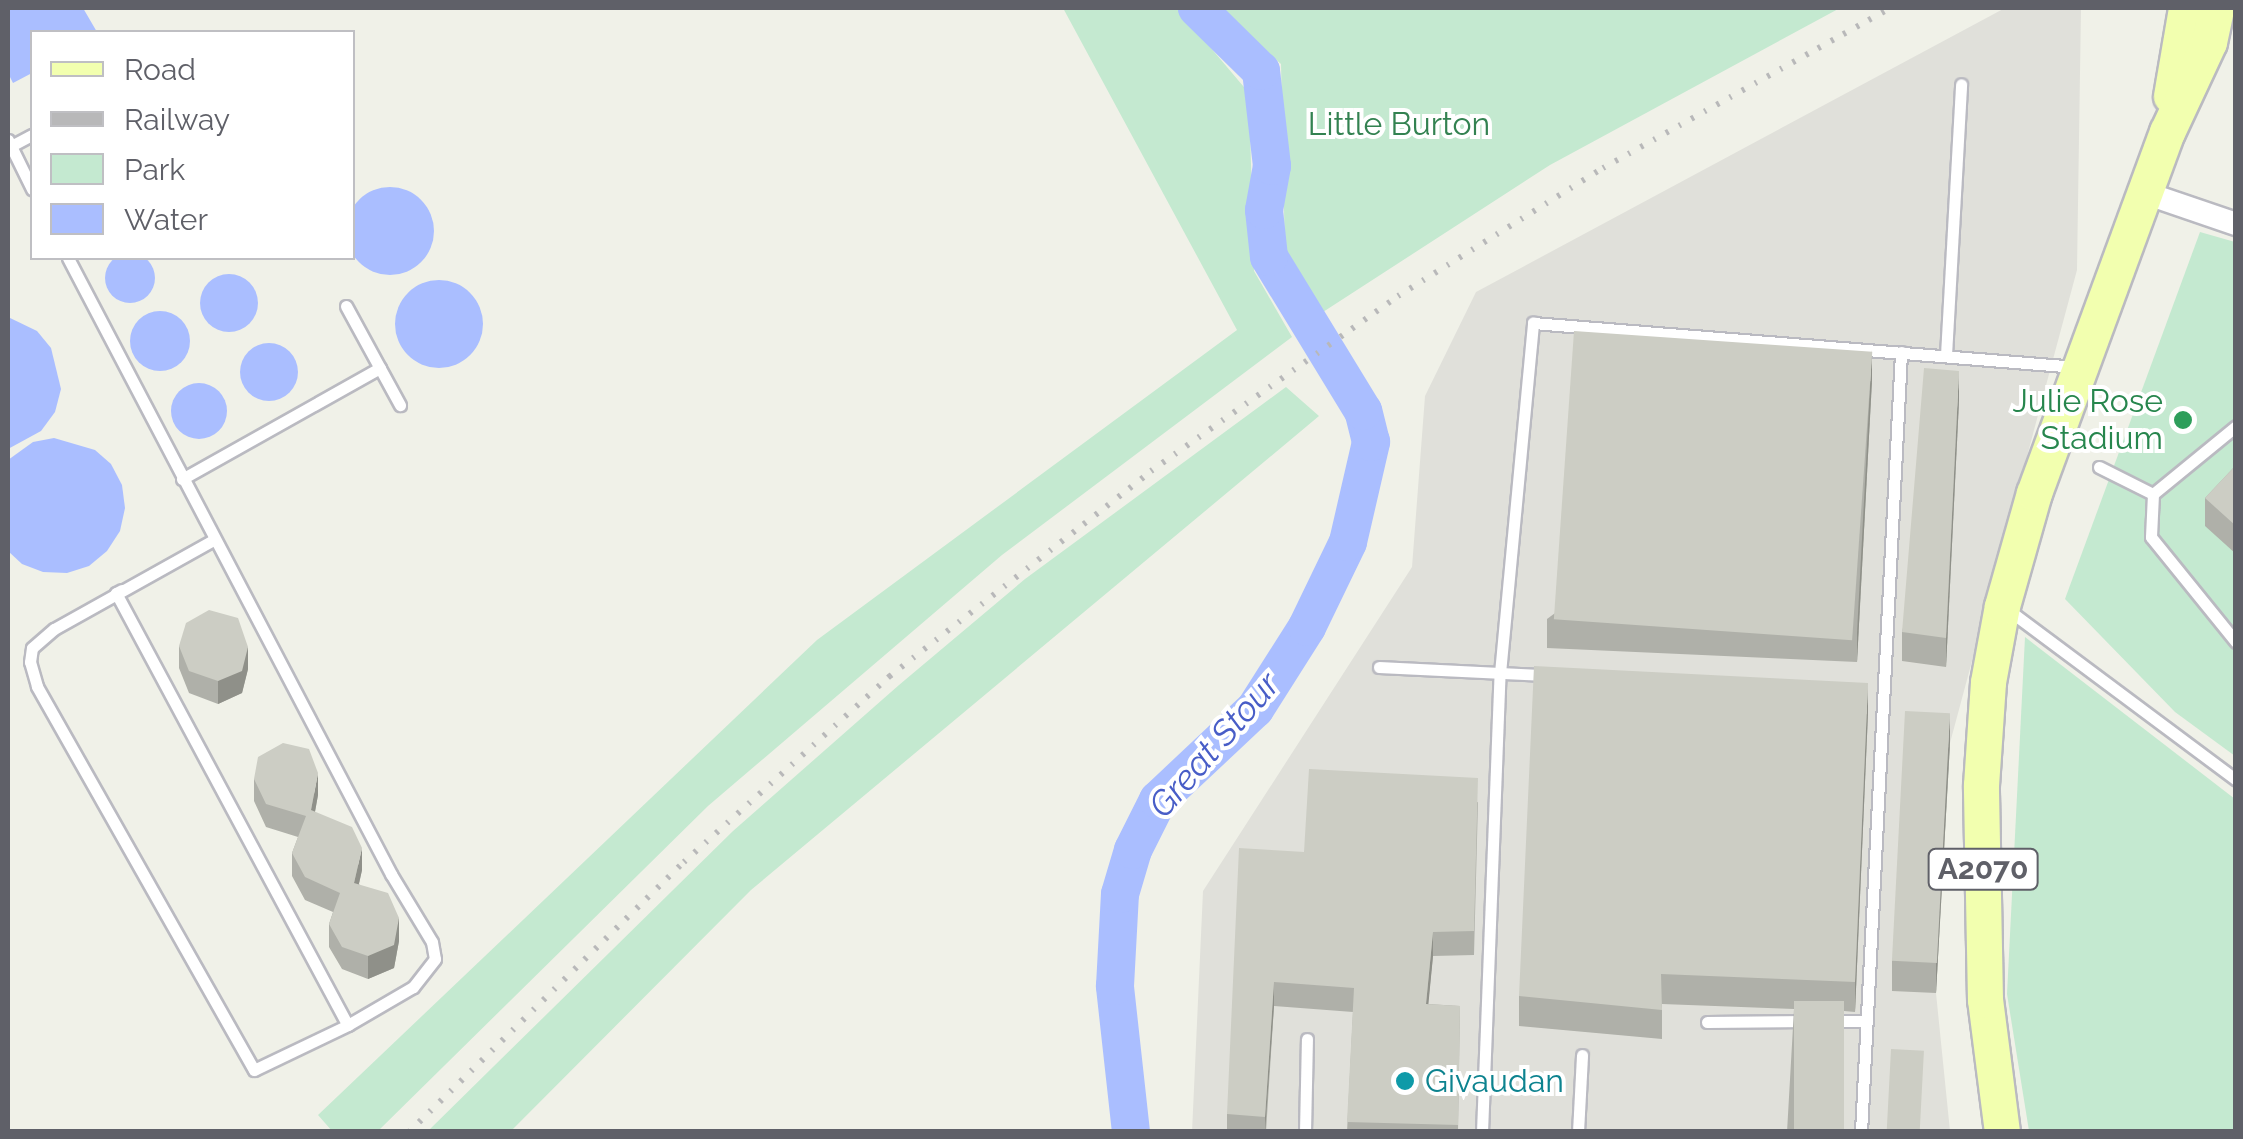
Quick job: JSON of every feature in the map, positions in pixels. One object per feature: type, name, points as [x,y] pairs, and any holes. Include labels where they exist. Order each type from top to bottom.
[{"type":"main road","name":"A2070","points":[[2167,132],[2186,8]]},
{"type":"main road","name":"A2070","points":[[2002,1132],[1985,1000],[1981,784],[1988,682],[2002,606],[2012,560],[2167,132],[2208,42],[2216,8]]},
{"type":"street","points":[[2145,193],[2236,224]]},
{"type":"lane","points":[[1946,355],[1961,84]]},
{"type":"lane","points":[[9,143],[30,185]]},
{"type":"lane","points":[[69,260],[213,540],[334,760],[390,874],[432,942],[435,959],[413,987],[348,1025],[254,1070],[37,686],[30,662],[32,648],[54,629],[213,540]]},
{"type":"lane","points":[[346,306],[400,405]]},
{"type":"lane","points":[[1482,1132],[1500,672],[1533,323],[2082,368]]},
{"type":"lane","points":[[1861,1132],[1902,352]]},
{"type":"lane","points":[[182,479],[380,368]]},
{"type":"lane","points":[[2236,426],[2153,494],[2151,537],[2236,642]]},
{"type":"lane","points":[[2099,467],[2153,494]]},
{"type":"lane","points":[[116,593],[348,1025]]},
{"type":"lane","points":[[2002,606],[2236,780]]},
{"type":"lane","points":[[1379,667],[1558,676]]},
{"type":"lane","points":[[1865,692],[1884,692]]},
{"type":"lane","points":[[1707,1022],[1867,1021]]},
{"type":"lane","points":[[1306,1132],[1307,1038]]},
{"type":"lane","points":[[1578,1132],[1582,1056]]},
{"type":"shaded area","points":[[2005,8],[2081,8],[2077,270],[1950,743],[1936,993],[1950,1131],[1192,1132],[1203,891],[1412,567],[1425,396],[1476,292]]},
{"type":"green space","points":[[1063,8],[1177,8],[1249,93],[1254,271],[1292,337],[1002,555],[708,806],[378,1131],[332,1131],[318,1115],[817,640],[1237,330]]},
{"type":"green space","name":"Little Burton","points":[[1220,8],[1840,8],[1550,165],[1323,312],[1285,257],[1281,64]]},
{"type":"green space","name":"Julie Rose Stadium","points":[[2200,232],[2235,242],[2235,756],[2175,712],[2065,599]]},
{"type":"green space","points":[[1286,387],[1319,416],[751,890],[511,1131],[428,1131],[733,831],[899,685],[1025,579]]},
{"type":"green space","points":[[2025,637],[2235,799],[2235,1131],[2029,1131],[2007,994]]},
{"type":"water","points":[[8,8],[83,8],[96,30],[30,30],[30,74],[13,83],[8,73]]},
{"type":"water","points":[[390,187],[407,191],[421,200],[433,223],[430,248],[421,262],[407,271],[382,274],[355,256],[355,206],[373,191]]},
{"type":"water","points":[[112,260],[148,260],[153,268],[153,288],[140,301],[120,301],[107,288],[105,278]]},
{"type":"water","points":[[229,274],[249,283],[258,303],[249,323],[229,332],[209,323],[200,303],[209,283]]},
{"type":"water","points":[[439,280],[464,287],[476,299],[483,324],[476,349],[464,361],[439,368],[414,361],[402,349],[395,324],[402,299],[414,287]]},
{"type":"water","points":[[160,311],[181,320],[190,341],[181,362],[160,371],[139,362],[130,341],[139,320]]},
{"type":"water","points":[[8,317],[37,331],[51,348],[61,389],[55,412],[41,431],[8,449]]},
{"type":"water","points":[[269,343],[290,351],[298,372],[290,393],[269,401],[248,393],[240,372],[248,351]]},
{"type":"water","points":[[199,383],[219,391],[227,411],[219,431],[199,439],[179,431],[171,411],[179,391]]},
{"type":"water","points":[[54,438],[95,450],[111,464],[122,485],[125,508],[120,531],[107,551],[89,566],[67,573],[43,572],[22,564],[8,551],[8,460],[33,442]]},
{"type":"building","points":[[1574,331],[1872,352],[1852,640],[1554,619]]},
{"type":"building","points":[[1924,368],[1959,371],[1946,638],[1902,632]]},
{"type":"building","points":[[2236,465],[2236,526],[2205,498]]},
{"type":"building","points":[[209,610],[238,618],[248,647],[242,671],[218,681],[189,671],[179,646],[186,623]]},
{"type":"building","points":[[1534,666],[1868,683],[1855,982],[1661,974],[1662,1010],[1519,996]]},
{"type":"building","points":[[1905,711],[1950,713],[1937,963],[1892,961]]},
{"type":"building","points":[[283,743],[309,749],[318,773],[311,810],[352,827],[362,848],[354,883],[388,893],[399,918],[394,945],[368,956],[342,947],[329,924],[340,893],[305,877],[292,853],[306,816],[266,804],[254,779],[258,757]]},
{"type":"building","points":[[1309,769],[1478,778],[1474,931],[1433,932],[1426,1004],[1460,1006],[1458,1125],[1347,1122],[1354,988],[1274,982],[1265,1117],[1227,1114],[1239,848],[1304,852]]},
{"type":"building","points":[[1794,1001],[1844,1001],[1844,1132],[1794,1132]]},
{"type":"building","points":[[1891,1049],[1924,1051],[1920,1132],[1887,1132]]},
{"type":"waterway","name":"Great Stour","points":[[1131,1132],[1115,986],[1120,894],[1133,850],[1158,800],[1255,709],[1307,627],[1348,542],[1371,442],[1363,411],[1269,257],[1264,210],[1272,166],[1261,71],[1197,8]]},
{"type":"railway","points":[[409,1132],[684,862],[890,676],[1151,471],[1398,296],[1603,168],[1890,8]]},
{"type":"place","name":"Julie Rose Stadium","points":[[2183,420]]},
{"type":"place","name":"Givaudan","points":[[1405,1081]]}]
